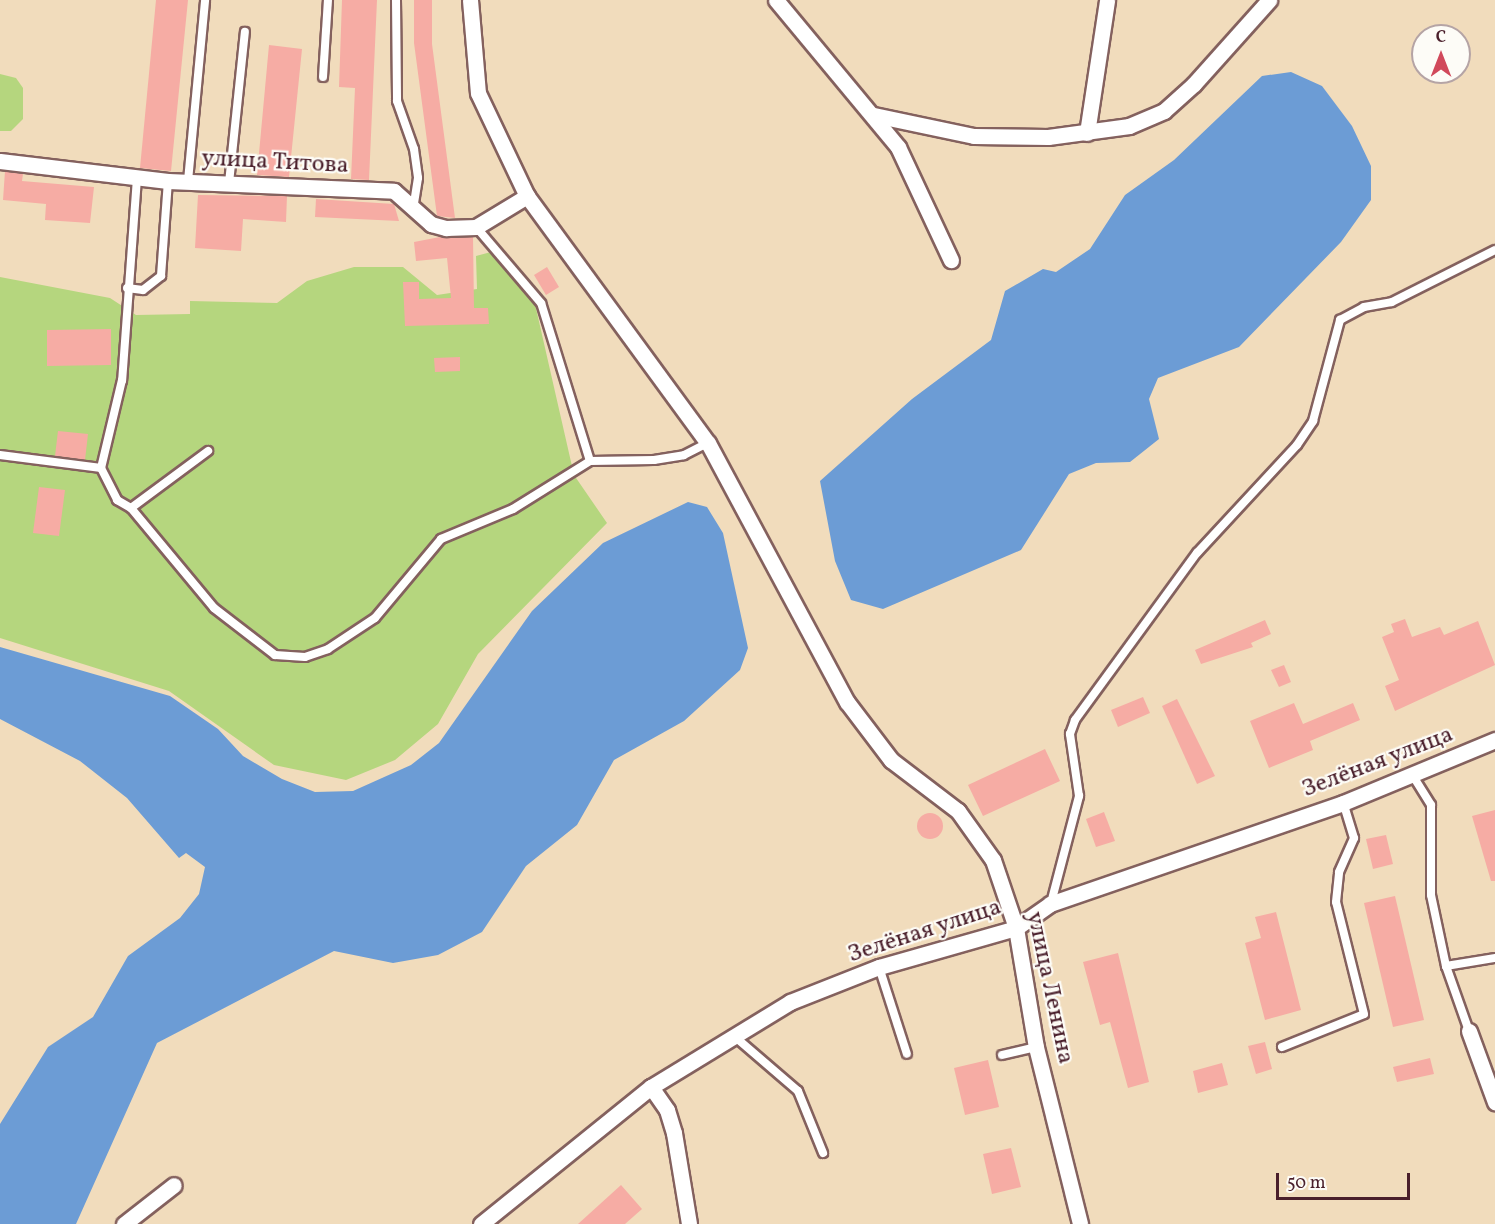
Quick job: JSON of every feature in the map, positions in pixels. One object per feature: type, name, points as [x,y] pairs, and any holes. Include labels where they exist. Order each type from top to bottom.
[{"type":"street","name":"улица Ленина","points":[[470,0],[478,93],[527,196],[708,443],[847,702],[874,740],[979,835],[1016,928],[1036,1047],[1080,1224]]},
{"type":"street","points":[[776,0],[843,87],[874,115],[898,147],[951,260]]},
{"type":"street","points":[[1087,133],[1094,60],[1107,0]]},
{"type":"street","points":[[874,115],[974,136],[1087,133],[1129,126],[1164,111],[1269,0]]},
{"type":"street","name":"улица Титова","points":[[0,161],[168,181],[394,191],[431,224],[476,227]]},
{"type":"street","points":[[476,227],[527,196]]},
{"type":"street","name":"Зелёная улица","points":[[481,1224],[651,1087],[790,1002],[879,967],[1016,928],[1050,904],[1343,803],[1413,776],[1495,740]]},
{"type":"street","points":[[1469,1031],[1495,1102]]},
{"type":"street","points":[[651,1087],[667,1110],[674,1134],[689,1224]]},
{"type":"street","points":[[124,1224],[174,1185]]},
{"type":"lane","points":[[188,181],[205,0]]},
{"type":"lane","points":[[323,77],[328,0]]},
{"type":"lane","points":[[396,0],[397,101],[415,159],[413,208]]},
{"type":"lane","points":[[229,183],[246,32]]},
{"type":"lane","points":[[137,178],[127,288],[122,380],[101,468],[117,500],[130,508],[214,608],[254,644],[275,655],[305,657],[328,649],[375,618],[441,539],[513,509],[590,461],[654,460],[684,455],[708,443]]},
{"type":"lane","points":[[127,288],[143,290],[161,276],[168,181]]},
{"type":"lane","points":[[476,227],[541,303],[590,461]]},
{"type":"lane","points":[[1050,904],[1079,796],[1070,734],[1076,720],[1197,554],[1313,421],[1340,320],[1364,307],[1392,302],[1495,250]]},
{"type":"lane","points":[[130,508],[208,452]]},
{"type":"lane","points":[[0,455],[101,468]]},
{"type":"lane","points":[[1413,776],[1431,805],[1431,895],[1446,966],[1469,1031]]},
{"type":"lane","points":[[1282,1047],[1364,1014],[1336,902],[1339,872],[1354,838],[1343,803]]},
{"type":"lane","points":[[1446,966],[1495,958]]},
{"type":"lane","points":[[879,967],[907,1054]]},
{"type":"lane","points":[[733,1035],[798,1091],[823,1153]]},
{"type":"lane","points":[[1002,1055],[1036,1047]]},
{"type":"green space","points":[[0,74],[16,78],[23,88],[23,119],[11,131],[0,131]]},
{"type":"green space","points":[[491,252],[535,304],[574,475],[607,523],[478,654],[438,724],[395,760],[346,780],[274,765],[169,691],[0,638],[0,277],[110,298],[136,315],[190,314],[190,301],[277,303],[307,281],[354,267],[403,267],[437,295],[477,289],[476,256]]},
{"type":"water","points":[[1291,72],[1322,86],[1352,126],[1371,166],[1371,200],[1341,242],[1239,347],[1158,378],[1149,399],[1159,439],[1130,462],[1096,463],[1069,474],[1021,550],[883,609],[851,600],[835,561],[820,481],[912,399],[991,340],[1005,291],[1043,269],[1056,272],[1090,249],[1125,195],[1174,160],[1262,76]]},
{"type":"water","points":[[688,502],[707,507],[723,533],[748,648],[740,670],[684,721],[614,760],[577,825],[526,866],[482,932],[438,955],[393,963],[334,951],[157,1043],[76,1224],[0,1224],[0,1124],[48,1047],[93,1017],[128,956],[180,918],[199,894],[205,867],[186,853],[179,858],[127,798],[80,761],[0,719],[0,647],[170,696],[218,729],[243,756],[282,779],[315,792],[353,791],[411,765],[439,743],[532,611],[603,543]]},
{"type":"building","points":[[156,0],[188,0],[171,171],[140,168]]},
{"type":"building","points":[[342,0],[377,0],[369,180],[351,179],[355,88],[339,87]]},
{"type":"building","points":[[414,0],[432,0],[432,44],[455,218],[437,216],[414,43]]},
{"type":"building","points":[[269,45],[302,49],[289,177],[257,175]]},
{"type":"building","points":[[5,171],[23,174],[22,181],[94,187],[90,223],[45,220],[46,204],[3,200]]},
{"type":"building","points":[[198,195],[287,196],[286,222],[243,219],[241,251],[195,248]]},
{"type":"building","points":[[316,199],[394,204],[399,221],[315,217]]},
{"type":"building","points":[[440,237],[473,237],[474,308],[488,308],[489,324],[405,326],[403,282],[419,282],[419,299],[451,298],[447,258],[416,261],[414,242]]},
{"type":"building","points":[[547,267],[559,287],[546,295],[534,275]]},
{"type":"building","points":[[111,329],[111,365],[47,366],[47,330]]},
{"type":"building","points":[[460,357],[460,371],[435,372],[434,358]]},
{"type":"building","points":[[58,431],[88,434],[85,460],[55,456]]},
{"type":"building","points":[[39,487],[65,490],[59,536],[33,533]]},
{"type":"building","points":[[1405,619],[1412,637],[1440,627],[1444,635],[1478,621],[1495,665],[1395,711],[1385,686],[1399,680],[1382,637],[1394,632],[1391,624]]},
{"type":"building","points":[[1265,620],[1271,634],[1251,643],[1253,647],[1201,664],[1195,650]]},
{"type":"building","points":[[1284,665],[1291,682],[1279,687],[1271,670]]},
{"type":"building","points":[[1143,697],[1150,713],[1118,727],[1111,710]]},
{"type":"building","points":[[1177,699],[1215,776],[1197,784],[1162,706]]},
{"type":"building","points":[[1294,703],[1303,724],[1353,703],[1360,720],[1310,741],[1313,750],[1269,768],[1250,721]]},
{"type":"building","points":[[1045,749],[1060,781],[983,816],[968,785]]},
{"type":"building","points":[[1495,810],[1495,881],[1491,881],[1472,816]]},
{"type":"building","points":[[1104,812],[1115,841],[1096,847],[1086,819]]},
{"type":"building","points":[[930,813],[939,817],[943,826],[939,835],[930,839],[921,835],[917,826],[921,817]]},
{"type":"building","points":[[1386,835],[1393,864],[1373,869],[1366,839]]},
{"type":"building","points":[[1395,896],[1424,1020],[1393,1027],[1364,903]]},
{"type":"building","points":[[1276,912],[1301,1010],[1265,1020],[1245,943],[1261,938],[1255,917]]},
{"type":"building","points":[[1118,953],[1149,1082],[1128,1088],[1110,1022],[1100,1025],[1083,962]]},
{"type":"building","points":[[1265,1042],[1272,1069],[1256,1074],[1248,1046]]},
{"type":"building","points":[[1430,1058],[1434,1074],[1397,1082],[1393,1067]]},
{"type":"building","points":[[988,1060],[999,1107],[965,1115],[954,1068]]},
{"type":"building","points":[[1222,1063],[1228,1085],[1198,1093],[1193,1071]]},
{"type":"building","points":[[1011,1148],[1021,1187],[992,1194],[983,1154]]},
{"type":"building","points":[[621,1185],[642,1209],[625,1224],[578,1224]]}]
